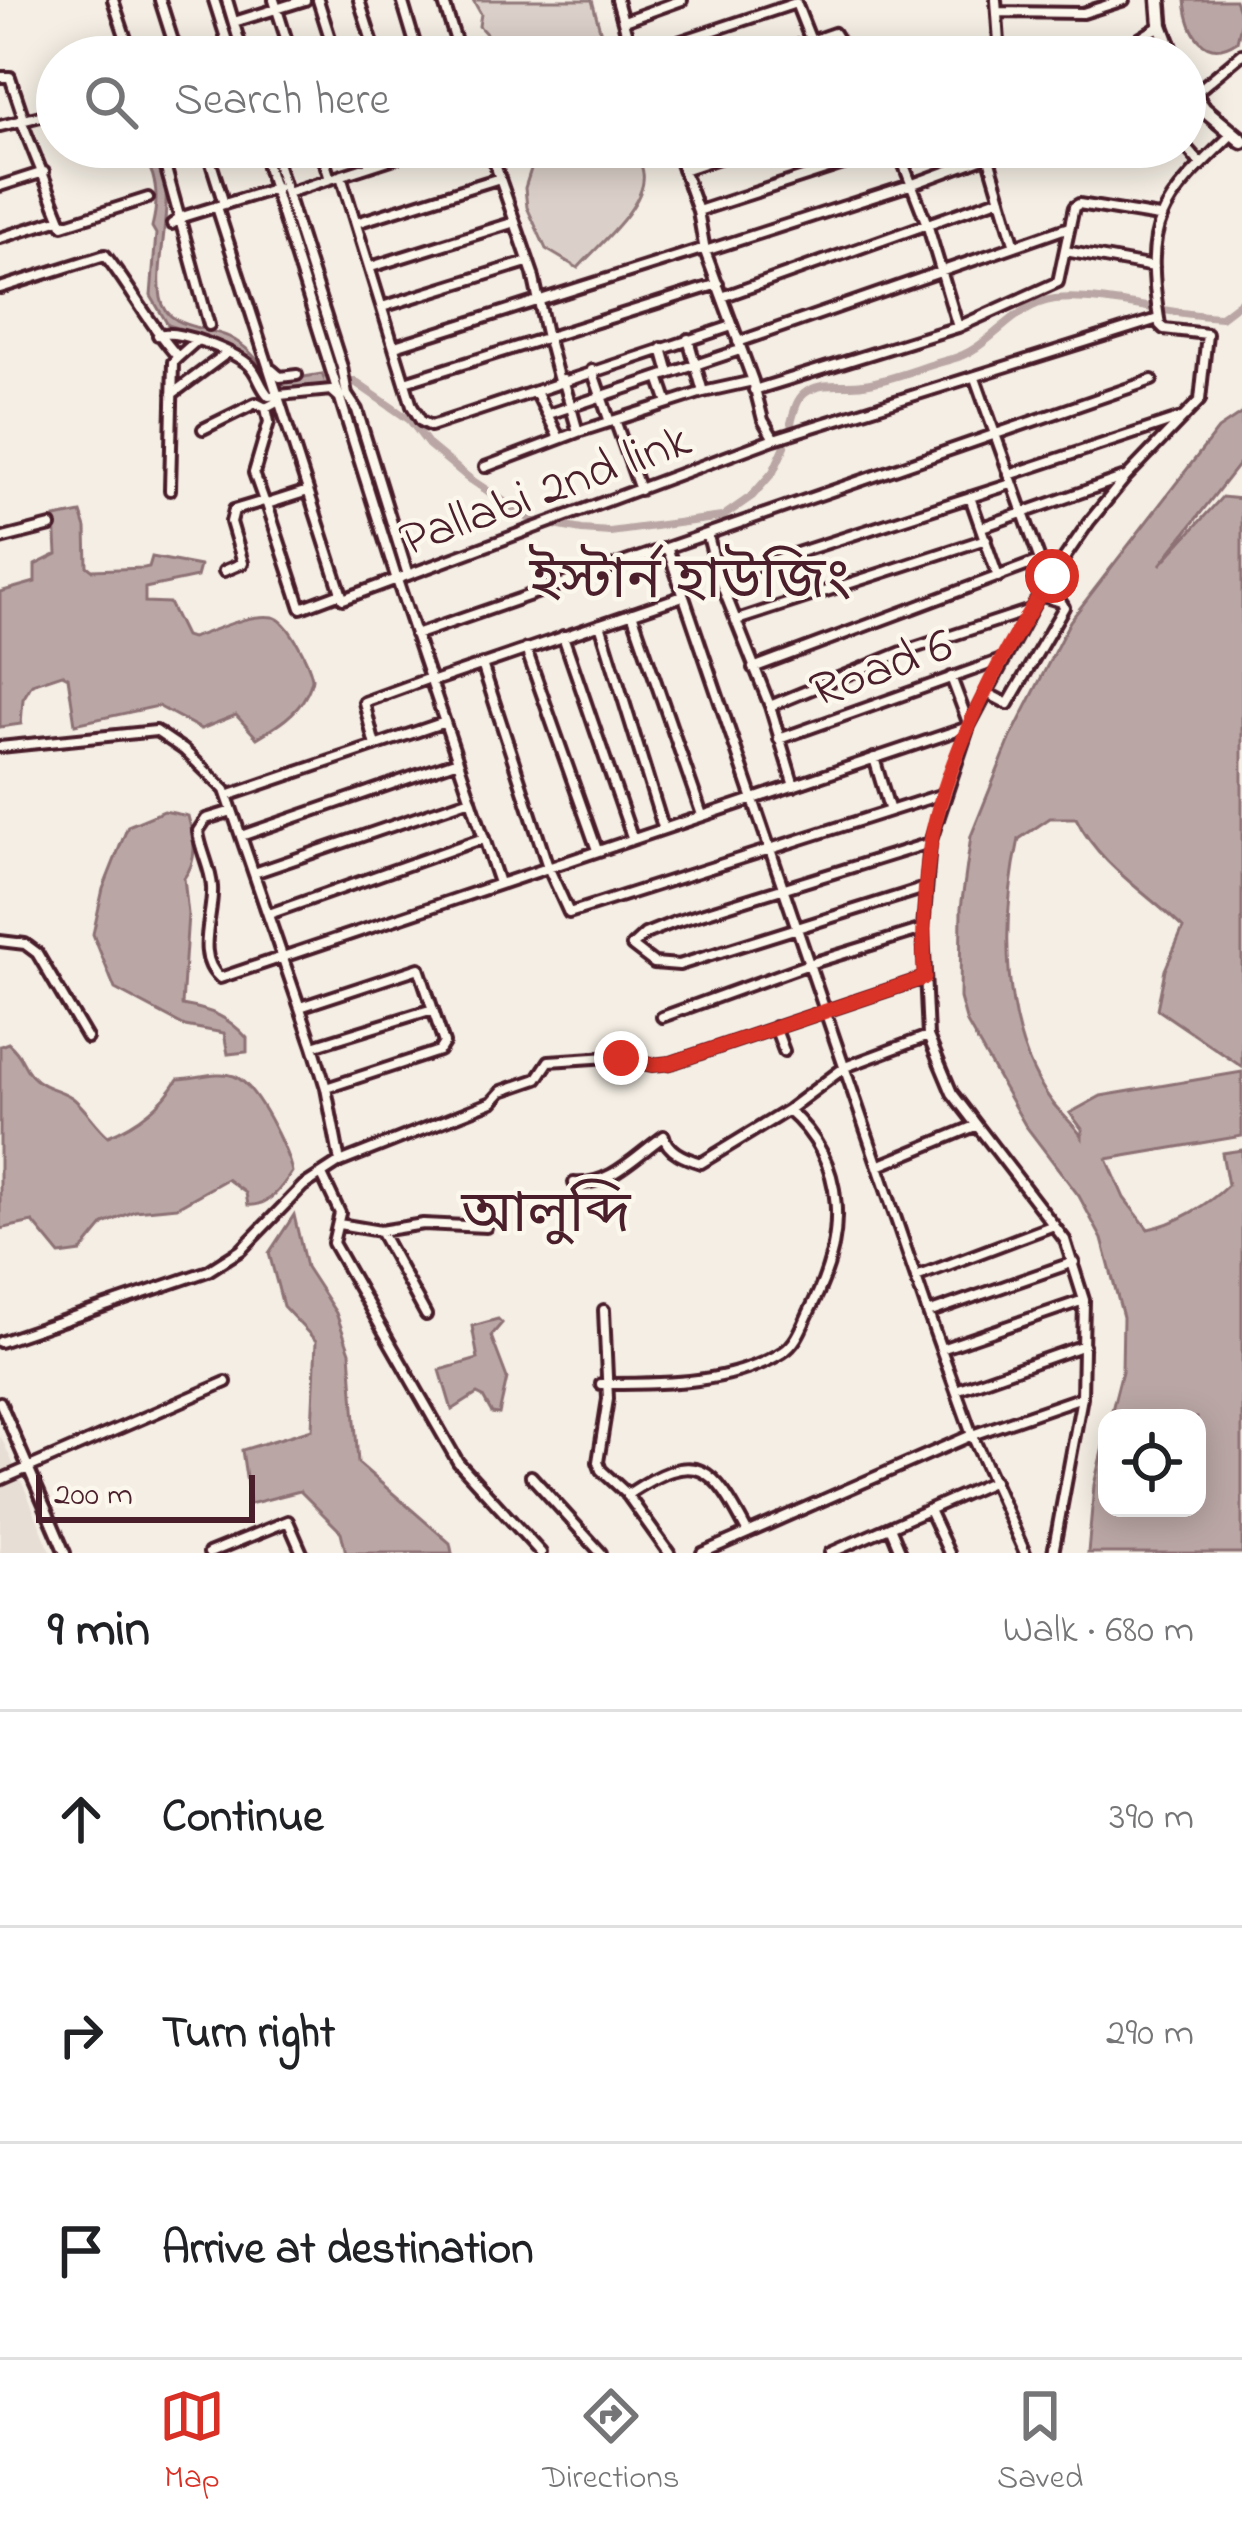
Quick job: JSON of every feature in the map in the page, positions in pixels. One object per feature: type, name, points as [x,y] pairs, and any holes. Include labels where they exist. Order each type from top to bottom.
[{"type":"highway","points":[[1159,0],[1165,36]]},
{"type":"highway","points":[[1206,106],[1237,138]]},
{"type":"street","points":[[113,0],[125,36]]},
{"type":"street","points":[[160,0],[171,36]]},
{"type":"street","points":[[214,0],[225,36]]},
{"type":"street","points":[[227,0],[238,36]]},
{"type":"street","points":[[234,22],[276,4],[304,0]]},
{"type":"street","points":[[318,0],[329,36]]},
{"type":"street","points":[[359,0],[370,36]]},
{"type":"street","points":[[402,0],[413,36]]},
{"type":"street","points":[[443,0],[454,36]]},
{"type":"street","points":[[616,0],[628,36]]},
{"type":"street","points":[[624,21],[682,0]]},
{"type":"street","points":[[996,0],[999,36]]},
{"type":"street","points":[[997,12],[1083,14],[1124,0]]},
{"type":"street","points":[[693,36],[796,3],[809,36]]},
{"type":"street","points":[[276,4],[286,36]]},
{"type":"street","points":[[1144,36],[1161,25]]},
{"type":"street","points":[[1206,78],[1242,54]]},
{"type":"street","points":[[0,77],[10,76],[36,153]]},
{"type":"street","points":[[0,126],[36,117]]},
{"type":"street","points":[[1206,160],[1237,138]]},
{"type":"street","points":[[42,168],[63,226],[148,198]]},
{"type":"street","points":[[167,168],[209,325]]},
{"type":"street","name":"Pallabi 2nd link","points":[[211,168],[264,358],[343,599],[774,439],[1158,319]]},
{"type":"street","points":[[272,168],[282,189]]},
{"type":"street","points":[[277,168],[397,580],[499,883]]},
{"type":"street","points":[[327,168],[331,179]]},
{"type":"street","points":[[172,224],[221,205],[364,168]]},
{"type":"street","points":[[496,168],[578,432]]},
{"type":"street","points":[[689,168],[683,170],[705,249],[774,439]]},
{"type":"street","points":[[698,211],[831,168]]},
{"type":"street","points":[[906,168],[958,327]]},
{"type":"street","points":[[395,346],[957,168]]},
{"type":"street","points":[[992,168],[1015,246]]},
{"type":"street","points":[[1054,1553],[1082,1397],[1084,1300],[1074,1262],[1054,1225],[952,1093],[928,1036],[925,888],[930,843],[969,726],[1039,595],[1126,477],[1189,415],[1203,391],[1207,334],[1164,329],[1158,319],[1154,267],[1159,217],[1174,191],[1197,168]]},
{"type":"street","points":[[0,186],[44,172]]},
{"type":"street","points":[[341,176],[412,406],[421,421],[431,425],[732,326]]},
{"type":"street","points":[[356,223],[500,178]]},
{"type":"street","points":[[722,297],[1001,198]]},
{"type":"street","points":[[485,467],[703,392],[753,385],[958,327],[1058,282],[1074,207],[1084,202],[1159,217]]},
{"type":"street","points":[[0,238],[60,219]]},
{"type":"street","points":[[370,267],[515,222]]},
{"type":"street","points":[[549,414],[1070,227]]},
{"type":"street","points":[[1065,251],[1154,267]]},
{"type":"street","points":[[0,289],[105,255],[178,357]]},
{"type":"street","points":[[382,307],[527,262]]},
{"type":"street","points":[[406,382],[718,284]]},
{"type":"street","points":[[158,335],[167,332],[196,341],[252,366],[266,394],[278,397],[331,390],[342,395],[357,410],[408,575]]},
{"type":"street","points":[[688,339],[703,392]]},
{"type":"street","points":[[170,490],[173,362],[196,341]]},
{"type":"street","points":[[662,348],[668,403]]},
{"type":"street","points":[[172,394],[226,353]]},
{"type":"street","points":[[252,366],[264,358],[280,377],[297,375]]},
{"type":"street","points":[[592,370],[640,490]]},
{"type":"street","points":[[975,378],[1048,582]]},
{"type":"street","points":[[415,634],[1152,380]]},
{"type":"street","points":[[536,392],[559,438]]},
{"type":"street","points":[[266,408],[278,397]]},
{"type":"street","points":[[203,429],[256,403],[266,408]]},
{"type":"street","points":[[266,408],[268,422],[254,473],[301,608],[341,593]]},
{"type":"street","points":[[719,578],[970,497],[1189,415]]},
{"type":"street","points":[[982,527],[1126,477]]},
{"type":"street","points":[[224,571],[243,563],[231,522],[235,510],[308,491]]},
{"type":"street","points":[[970,497],[998,577]]},
{"type":"street","points":[[0,539],[51,526]]},
{"type":"street","points":[[708,536],[794,785]]},
{"type":"street","points":[[736,620],[986,539]]},
{"type":"street","points":[[668,550],[928,1313],[972,1435],[1025,1553]]},
{"type":"street","points":[[753,668],[1039,561]]},
{"type":"street","points":[[987,693],[1008,704],[1064,607],[1039,595]]},
{"type":"street","points":[[375,746],[364,703],[683,596]]},
{"type":"street","points":[[770,706],[902,652],[1031,610]]},
{"type":"street","points":[[632,613],[702,815]]},
{"type":"street","points":[[600,624],[663,827]]},
{"type":"street","points":[[563,636],[632,837]]},
{"type":"street","points":[[526,649],[597,850]]},
{"type":"street","name":"Road 6","points":[[779,740],[1005,658]]},
{"type":"street","points":[[482,664],[548,867],[569,913],[944,793]]},
{"type":"street","points":[[950,676],[969,726]]},
{"type":"street","points":[[226,793],[445,722]]},
{"type":"street","points":[[232,811],[206,819],[198,831],[212,887],[206,944],[215,976],[225,978],[969,726]]},
{"type":"street","points":[[0,747],[156,731],[184,750],[226,793],[326,1088],[340,1162]]},
{"type":"street","points":[[874,758],[889,808]]},
{"type":"street","points":[[241,836],[458,761]]},
{"type":"street","points":[[254,873],[471,799]]},
{"type":"street","points":[[269,914],[484,838]]},
{"type":"street","points":[[925,888],[679,965],[654,963],[632,946],[658,928],[930,843]]},
{"type":"street","points":[[662,1017],[923,929]]},
{"type":"street","points":[[0,941],[25,944],[37,953],[87,1038]]},
{"type":"street","points":[[300,1007],[415,967],[420,970],[444,1043],[439,1051],[326,1088]]},
{"type":"street","points":[[0,1342],[222,1263],[241,1250],[303,1186],[340,1162],[492,1102],[512,1087],[530,1083],[549,1061],[609,1057],[652,1065],[671,1063],[924,978]]},
{"type":"street","points":[[313,1046],[433,1010]]},
{"type":"street","points":[[775,1027],[784,1051]]},
{"type":"street","points":[[574,1183],[611,1177],[664,1136],[665,1144],[675,1152],[701,1162],[788,1110],[844,1067],[928,1036]]},
{"type":"street","points":[[604,1384],[733,1374],[789,1350],[830,1270],[837,1199],[826,1161],[803,1123],[788,1110]]},
{"type":"street","points":[[878,1166],[975,1126]]},
{"type":"street","points":[[322,1175],[336,1202],[339,1224],[333,1243],[458,1462],[541,1553]]},
{"type":"street","points":[[339,1224],[380,1231],[423,1224],[486,1226]]},
{"type":"street","points":[[916,1276],[1054,1225]]},
{"type":"street","points":[[380,1231],[426,1315]]},
{"type":"street","points":[[928,1313],[1074,1262]]},
{"type":"street","points":[[941,1349],[1084,1300]]},
{"type":"street","points":[[604,1310],[608,1400],[598,1462],[669,1553]]},
{"type":"street","points":[[956,1390],[1085,1345]]},
{"type":"street","points":[[0,1480],[226,1382]]},
{"type":"street","points":[[702,1553],[972,1435],[1082,1397]]},
{"type":"street","points":[[0,1402],[65,1553]]},
{"type":"street","points":[[627,1495],[685,1468],[698,1468],[711,1473],[729,1496],[748,1533]]},
{"type":"street","points":[[531,1475],[601,1553]]},
{"type":"street","points":[[830,1553],[994,1481]]},
{"type":"street","points":[[929,1510],[949,1553]]},
{"type":"street","points":[[209,1553],[288,1521],[302,1553]]},
{"type":"street","points":[[890,1527],[901,1553]]},
{"type":"street","points":[[855,1542],[860,1553]]},
{"type":"shaded area","points":[[473,0],[592,0],[602,36],[488,36],[479,26],[481,14]]},
{"type":"shaded area","points":[[1185,0],[1235,0],[1242,19],[1237,41],[1215,48],[1206,45],[1206,36],[1196,36]]},
{"type":"shaded area","points":[[150,168],[161,168],[164,177],[160,280],[161,298],[170,316],[235,341],[269,377],[286,380],[322,374],[328,388],[292,389],[269,383],[255,365],[217,340],[168,325],[151,296],[156,234],[152,227]]},
{"type":"shaded area","points":[[531,168],[642,168],[643,173],[629,212],[578,268],[546,249],[527,207],[525,188]]},
{"type":"shaded area","points":[[1242,413],[1242,460],[1160,565],[1222,497],[1242,499],[1242,1067],[1157,1009],[1165,970],[1183,928],[1110,864],[1076,818],[1050,818],[1019,839],[1009,904],[1009,975],[1022,1043],[1052,1102],[1082,1137],[1070,1113],[1101,1096],[1242,1072],[1242,1136],[1107,1159],[1124,1198],[1148,1229],[1180,1218],[1220,1192],[1228,1185],[1222,1153],[1242,1150],[1242,1553],[1088,1553],[1098,1468],[1098,1517],[1206,1517],[1206,1409],[1112,1409],[1122,1371],[1123,1317],[1102,1239],[1079,1196],[1025,1125],[967,1023],[960,998],[961,908],[971,836],[1011,737],[1070,621],[1218,429]]},
{"type":"shaded area","points":[[81,513],[87,566],[92,570],[149,567],[152,557],[200,566],[197,577],[145,588],[145,602],[169,603],[185,636],[253,618],[279,620],[297,643],[312,678],[297,709],[257,738],[236,715],[201,729],[158,706],[75,724],[68,677],[62,674],[32,684],[23,699],[21,724],[0,727],[0,592],[35,582],[35,565],[57,554],[55,518]]},
{"type":"shaded area","points":[[164,811],[188,816],[193,840],[192,863],[184,878],[188,914],[182,1005],[232,1024],[247,1038],[247,1052],[228,1054],[224,1033],[185,1026],[115,989],[93,934],[103,889],[128,826]]},
{"type":"shaded area","points":[[8,1043],[36,1080],[74,1099],[108,1136],[148,1113],[178,1079],[234,1076],[261,1104],[292,1172],[274,1195],[256,1205],[248,1205],[246,1193],[227,1179],[177,1207],[135,1211],[104,1224],[81,1252],[60,1255],[33,1222],[0,1229],[0,1046]]},
{"type":"shaded area","points":[[294,1215],[306,1267],[336,1313],[350,1352],[358,1463],[450,1543],[452,1553],[346,1553],[341,1532],[300,1491],[250,1504],[242,1450],[312,1429],[316,1341],[283,1306],[269,1253]]},
{"type":"shaded area","points":[[498,1319],[502,1323],[491,1336],[507,1378],[499,1414],[492,1413],[477,1394],[452,1410],[440,1370],[478,1359],[472,1326]]},
{"type":"shaded area","points":[[0,1435],[27,1494],[51,1553],[0,1553]]},
{"type":"waterway","points":[[791,423],[798,401],[814,388],[874,382],[966,354],[1040,303],[1094,299],[1221,317],[1242,301]]},
{"type":"waterway","points":[[328,380],[355,382],[410,420],[429,445],[470,479],[533,521],[582,530],[610,532],[722,517],[752,496],[773,472],[785,446]]},
{"type":"district","name":"ইস্টার্ন হাউজিং","points":[[690,577]]},
{"type":"district","name":"আলুব্দি","points":[[546,1211]]},
{"type":"route","points":[[621,1058],[640,1064],[671,1063],[924,978],[925,888],[930,843],[944,793],[969,726],[1052,576]]}]
